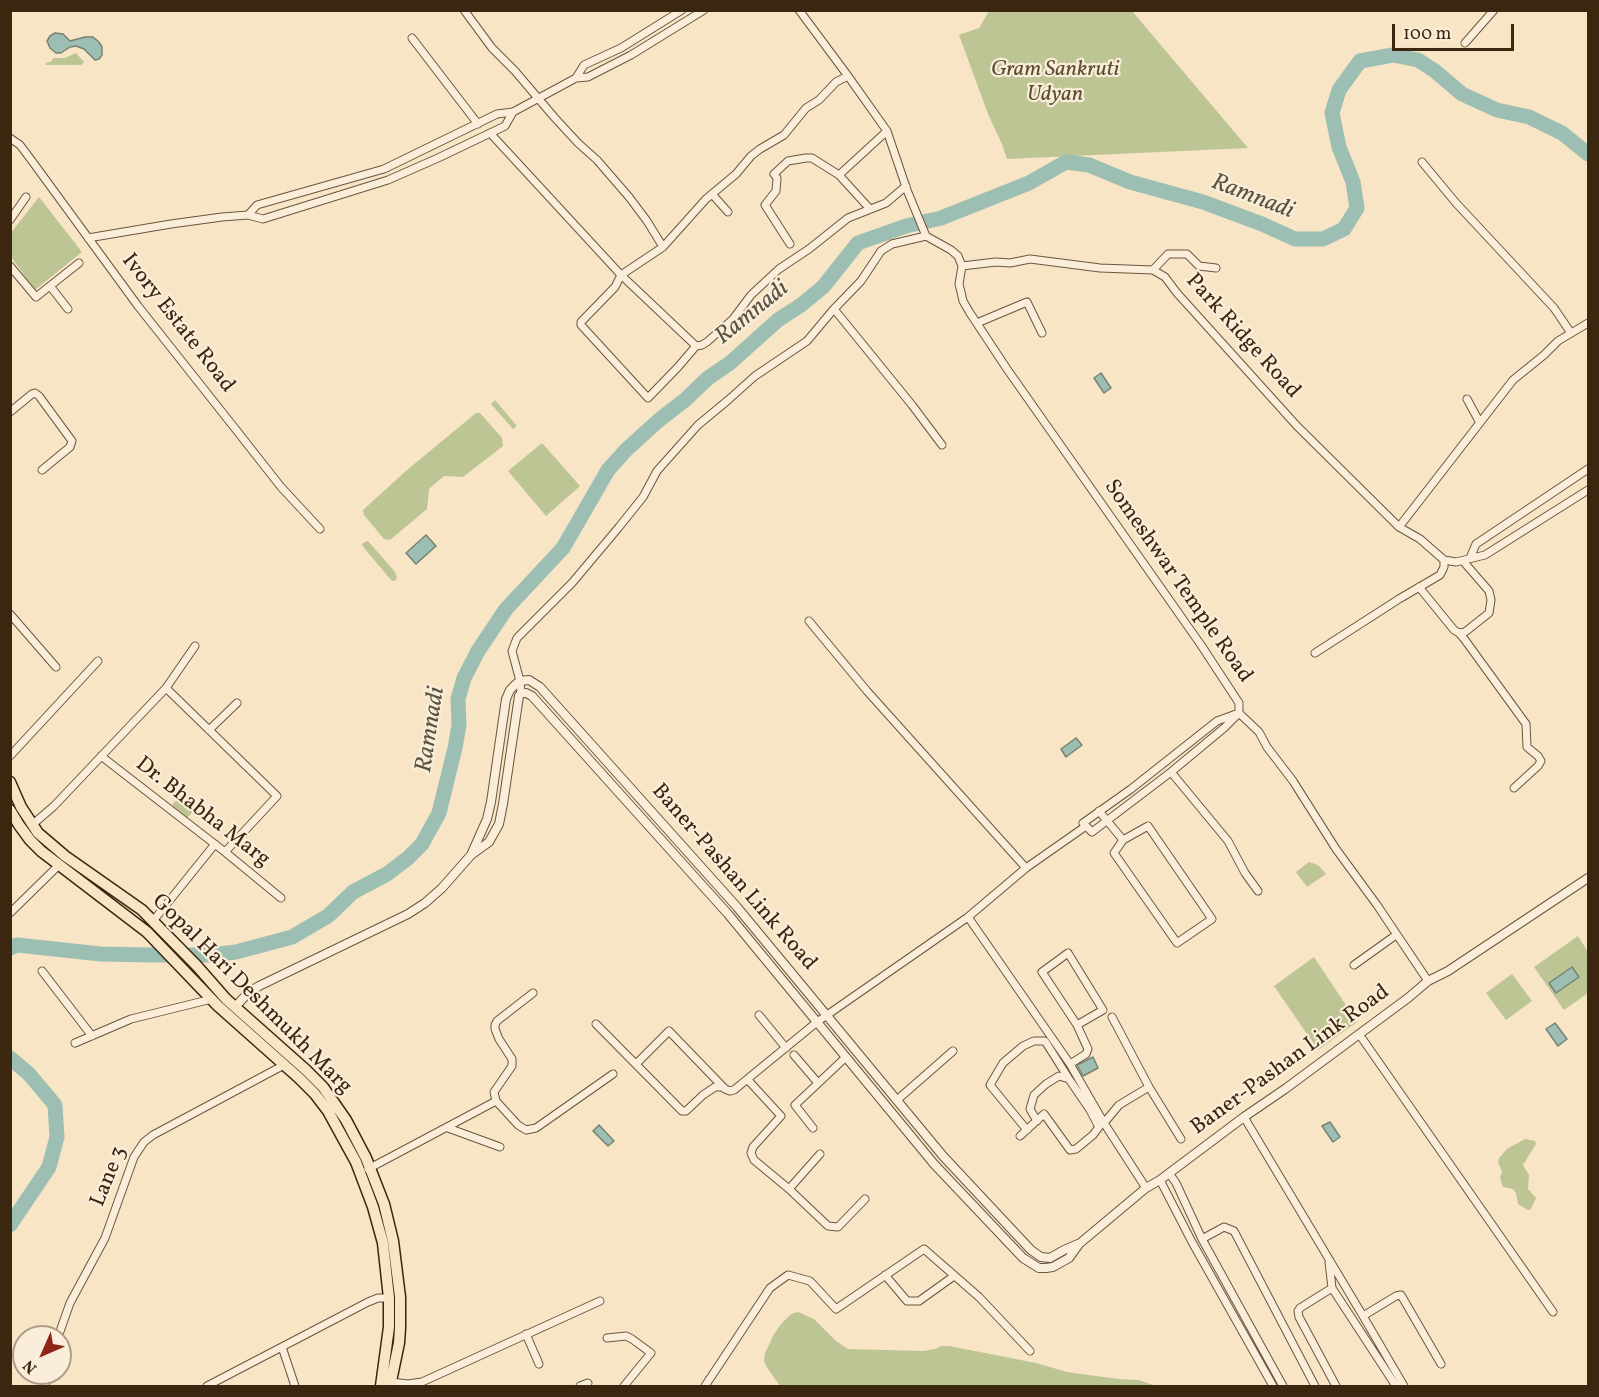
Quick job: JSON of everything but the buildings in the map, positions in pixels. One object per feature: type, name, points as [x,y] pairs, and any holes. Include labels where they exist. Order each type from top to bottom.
[{"type":"main road","name":"Gopal Hari Deshmukh Marg","points":[[10,782],[32,825],[48,843],[141,910],[197,966],[226,999],[323,1087],[346,1119],[362,1149],[373,1207],[383,1243],[389,1298],[387,1385]]},
{"type":"main road","name":"Gopal Hari Deshmukh Marg","points":[[10,810],[30,840],[41,851],[147,932],[212,999],[315,1095],[328,1111],[384,1204],[390,1226],[400,1297],[399,1343],[387,1385]]},
{"type":"street","points":[[464,10],[492,48],[629,197],[663,246]]},
{"type":"street","points":[[576,78],[584,65],[621,48],[682,10]]},
{"type":"street","points":[[248,215],[257,205],[384,169],[497,114],[513,112],[576,78],[588,77],[632,55],[704,10]]},
{"type":"street","points":[[799,10],[887,131],[906,188],[926,236],[951,250],[958,256],[962,266]]},
{"type":"street","points":[[1465,43],[1494,10]]},
{"type":"street","points":[[412,38],[478,124]]},
{"type":"street","points":[[848,76],[836,82],[819,100],[806,108],[784,135],[760,148],[663,246],[621,275],[615,287],[581,322],[581,325],[648,398],[696,346],[707,342],[733,319],[751,296],[779,269],[848,218],[886,203],[906,188]]},
{"type":"street","points":[[88,238],[222,217],[248,215],[263,219],[388,180],[505,126],[513,112]]},
{"type":"street","points":[[839,175],[887,131]]},
{"type":"street","points":[[490,133],[621,275],[696,346]]},
{"type":"street","name":"Ivory Estate Road","points":[[10,138],[20,145],[138,306],[281,487],[320,530]]},
{"type":"street","points":[[790,243],[765,206],[776,191],[777,178],[774,174],[788,161],[813,158],[839,175],[870,209]]},
{"type":"street","points":[[1422,162],[1470,219],[1554,308],[1571,333]]},
{"type":"street","points":[[712,194],[728,212]]},
{"type":"street","points":[[10,220],[26,197]]},
{"type":"street","points":[[235,1007],[249,992],[408,914],[425,903],[442,888],[471,855],[489,842],[499,824],[521,693],[512,651],[517,638],[573,583],[643,497],[657,471],[698,425],[755,376],[807,341],[861,281],[881,251],[892,244],[926,236]]},
{"type":"street","points":[[1153,270],[1168,254],[1187,254],[1199,266],[1216,268]]},
{"type":"street","name":"Park Ridge Road","points":[[962,266],[996,262],[1010,263],[1030,259],[1100,268],[1153,270],[1165,277],[1297,426],[1399,528],[1420,539],[1444,561]]},
{"type":"street","points":[[10,266],[36,297],[79,263]]},
{"type":"street","name":"Someshwar Temple Road","points":[[962,266],[959,284],[963,301],[977,323],[1201,645],[1239,703],[1239,713],[1259,732],[1336,849],[1428,981]]},
{"type":"street","points":[[50,286],[68,309]]},
{"type":"street","points":[[977,323],[1027,302],[1042,333]]},
{"type":"street","points":[[834,309],[942,445]]},
{"type":"street","points":[[1399,528],[1513,380],[1558,341],[1588,323]]},
{"type":"street","points":[[10,412],[35,393],[72,441],[70,447],[42,470]]},
{"type":"street","points":[[1467,399],[1480,423]]},
{"type":"street","points":[[1466,559],[1476,544],[1588,469]]},
{"type":"street","points":[[1564,486],[1573,500]]},
{"type":"street","points":[[1315,653],[1440,575],[1444,561],[1485,555],[1588,490]]},
{"type":"street","points":[[1459,633],[1465,632],[1490,613],[1489,591],[1466,559]]},
{"type":"street","points":[[1419,588],[1459,633],[1526,724],[1527,747],[1541,761],[1514,788]]},
{"type":"street","points":[[10,614],[56,668]]},
{"type":"street","points":[[809,621],[860,683],[1026,868]]},
{"type":"street","name":"Dr. Bhabha Marg","points":[[32,825],[54,806],[166,688],[195,646]]},
{"type":"street","points":[[10,756],[98,661]]},
{"type":"street","points":[[471,855],[487,819],[491,802],[506,699],[510,690],[520,681]]},
{"type":"street","name":"Baner-Pashan Link Road","points":[[520,681],[529,681],[540,687],[737,907],[943,1156],[1031,1250],[1041,1257],[1050,1258],[1079,1244]]},
{"type":"street","points":[[166,688],[277,795],[225,852]]},
{"type":"street","name":"Baner-Pashan Link Road","points":[[521,693],[532,696],[728,914],[934,1164],[1023,1258],[1039,1268],[1053,1267],[1069,1258],[1079,1244],[1146,1188],[1285,1089],[1428,981],[1448,971],[1588,878]]},
{"type":"street","points":[[209,729],[237,703]]},
{"type":"street","points":[[1239,713],[1171,772],[1092,832],[1083,823],[1131,789],[1217,721],[1239,713]]},
{"type":"street","name":"Dr. Bhabha Marg","points":[[101,756],[281,898]]},
{"type":"street","points":[[1171,772],[1227,841],[1258,891]]},
{"type":"street","points":[[1100,811],[1123,840]]},
{"type":"street","points":[[636,1064],[669,1031],[723,1087],[730,1091],[734,1090],[817,1022],[968,916],[1026,868],[1086,826]]},
{"type":"street","points":[[1148,826],[1212,919],[1177,943],[1114,853],[1123,840],[1148,826]]},
{"type":"street","points":[[156,924],[215,844]]},
{"type":"street","points":[[10,914],[59,865]]},
{"type":"street","points":[[968,916],[1070,1064],[1104,1123],[1146,1188]]},
{"type":"street","points":[[1354,965],[1396,935]]},
{"type":"street","points":[[1070,1064],[1086,1054],[1088,1049],[1077,1025],[1042,972],[1068,953],[1103,1010],[1077,1025]]},
{"type":"street","points":[[42,971],[92,1036]]},
{"type":"street","points":[[533,993],[495,1025],[499,1039],[512,1059],[512,1066],[494,1092],[496,1101],[518,1125],[526,1130],[536,1128],[613,1074]]},
{"type":"street","points":[[75,1043],[131,1019],[212,999]]},
{"type":"street","points":[[759,1014],[786,1048]]},
{"type":"street","points":[[1112,1017],[1149,1087],[1181,1139]]},
{"type":"street","points":[[596,1024],[684,1112],[715,1087],[723,1087]]},
{"type":"street","points":[[1359,1034],[1553,1312]]},
{"type":"street","points":[[1020,1136],[1027,1130],[1037,1121],[1044,1114],[1070,1150],[1076,1149],[1099,1126],[1045,1041],[1034,1041],[1023,1046],[1003,1063],[990,1085],[1027,1130]]},
{"type":"street","points":[[897,1100],[953,1051]]},
{"type":"street","points":[[794,1055],[818,1083]]},
{"type":"street","points":[[813,1128],[795,1105],[846,1057]]},
{"type":"street","name":"Lane 3","points":[[62,1325],[70,1302],[105,1238],[134,1157],[144,1142],[284,1065]]},
{"type":"street","points":[[1037,1121],[1030,1109],[1034,1095],[1059,1076],[1069,1079]]},
{"type":"street","points":[[748,1080],[781,1116],[753,1147],[751,1153],[754,1160],[789,1189],[828,1227],[838,1227],[865,1199]]},
{"type":"street","points":[[1104,1123],[1119,1105],[1149,1087]]},
{"type":"street","points":[[365,1170],[496,1101]]},
{"type":"street","points":[[1244,1118],[1404,1386]]},
{"type":"street","points":[[448,1128],[500,1147]]},
{"type":"street","points":[[789,1189],[820,1154]]},
{"type":"street","points":[[1169,1173],[1202,1239],[1283,1386]]},
{"type":"street","points":[[1160,1180],[1273,1386]]},
{"type":"street","points":[[1202,1239],[1224,1227],[1234,1232],[1315,1386]]},
{"type":"street","points":[[705,1386],[770,1288],[788,1275],[810,1281],[836,1309],[924,1248],[979,1297],[1030,1351]]},
{"type":"street","points":[[1023,1258],[1031,1250]]},
{"type":"street","points":[[1329,1260],[1332,1288],[1396,1386]]},
{"type":"street","points":[[885,1275],[907,1301],[919,1301],[954,1276]]},
{"type":"street","points":[[1332,1288],[1298,1311],[1299,1317],[1336,1386]]},
{"type":"street","points":[[1363,1316],[1396,1296],[1401,1296],[1442,1364]]},
{"type":"street","points":[[207,1386],[368,1302],[378,1298],[389,1298]]},
{"type":"street","points":[[387,1385],[422,1382],[600,1301]]},
{"type":"street","points":[[526,1335],[539,1364]]},
{"type":"street","points":[[607,1338],[626,1336],[651,1353],[624,1386]]},
{"type":"street","points":[[282,1347],[295,1386]]},
{"type":"street","points":[[580,1386],[588,1383]]},
{"type":"green space","name":"Gram Sankruti Udyan","points":[[989,11],[1132,11],[1248,148],[1007,159],[959,35],[979,28]]},
{"type":"green space","points":[[76,53],[84,62],[81,65],[46,65],[53,58],[65,58]]},
{"type":"green space","points":[[39,197],[82,252],[35,290],[11,257],[10,234]]},
{"type":"green space","points":[[495,400],[517,426],[513,429],[491,404]]},
{"type":"green space","points":[[476,413],[480,413],[502,438],[503,446],[463,477],[444,476],[429,489],[427,509],[390,540],[384,539],[364,515],[363,510]]},
{"type":"green space","points":[[542,443],[580,486],[546,516],[508,471]]},
{"type":"green space","points":[[368,541],[395,572],[396,580],[391,580],[362,545]]},
{"type":"green space","points":[[182,793],[198,806],[187,818],[172,805]]},
{"type":"green space","points":[[1309,862],[1318,865],[1326,874],[1307,887],[1296,872]]},
{"type":"green space","points":[[1578,936],[1588,952],[1588,993],[1564,1010],[1534,967]]},
{"type":"green space","points":[[1314,957],[1357,1022],[1318,1050],[1274,986]]},
{"type":"green space","points":[[1512,974],[1532,1001],[1506,1020],[1486,993]]},
{"type":"green space","points":[[1525,1139],[1535,1141],[1536,1144],[1523,1165],[1529,1175],[1528,1189],[1536,1198],[1531,1209],[1528,1210],[1518,1204],[1513,1189],[1503,1187],[1500,1178],[1502,1171],[1498,1162],[1507,1149]]},
{"type":"green space","points":[[798,1312],[814,1319],[836,1341],[848,1349],[923,1351],[949,1346],[1036,1363],[1067,1372],[1139,1380],[1153,1385],[780,1386],[766,1366],[765,1353],[782,1323],[791,1314]]},
{"type":"water","points":[[55,33],[63,34],[70,41],[93,37],[102,47],[102,55],[95,60],[84,49],[76,46],[56,53],[47,41]]},
{"type":"water","points":[[1101,373],[1111,388],[1104,393],[1094,378]]},
{"type":"water","points":[[426,535],[436,546],[416,564],[406,553]]},
{"type":"water","points":[[1076,738],[1082,745],[1066,757],[1061,749]]},
{"type":"water","points":[[1572,967],[1579,977],[1556,993],[1549,983]]},
{"type":"water","points":[[1555,1023],[1567,1039],[1558,1046],[1546,1029]]},
{"type":"water","points":[[1093,1057],[1098,1068],[1083,1076],[1077,1065]]},
{"type":"water","points":[[1330,1122],[1340,1137],[1333,1142],[1322,1126]]},
{"type":"water","points":[[599,1125],[614,1141],[608,1146],[593,1131]]},
{"type":"waterway","name":"Ramnadi","points":[[10,948],[17,945],[101,954],[152,955],[210,955],[236,952],[292,937],[328,916],[353,892],[387,874],[408,858],[422,844],[439,813],[455,748],[459,725],[458,699],[464,678],[478,651],[506,609],[563,548],[608,470],[626,450],[778,320],[823,287],[858,243],[906,226],[941,218],[1029,183],[1066,162],[1089,165],[1130,182],[1203,202],[1295,239],[1323,239],[1344,229],[1357,208],[1353,182],[1339,147],[1332,113],[1339,90],[1360,61],[1393,55],[1418,60],[1462,94],[1497,110],[1529,117],[1562,133],[1588,154]]},
{"type":"waterway","name":"Ramnadi","points":[[10,1058],[29,1074],[55,1105],[57,1137],[49,1167],[10,1225]]}]
